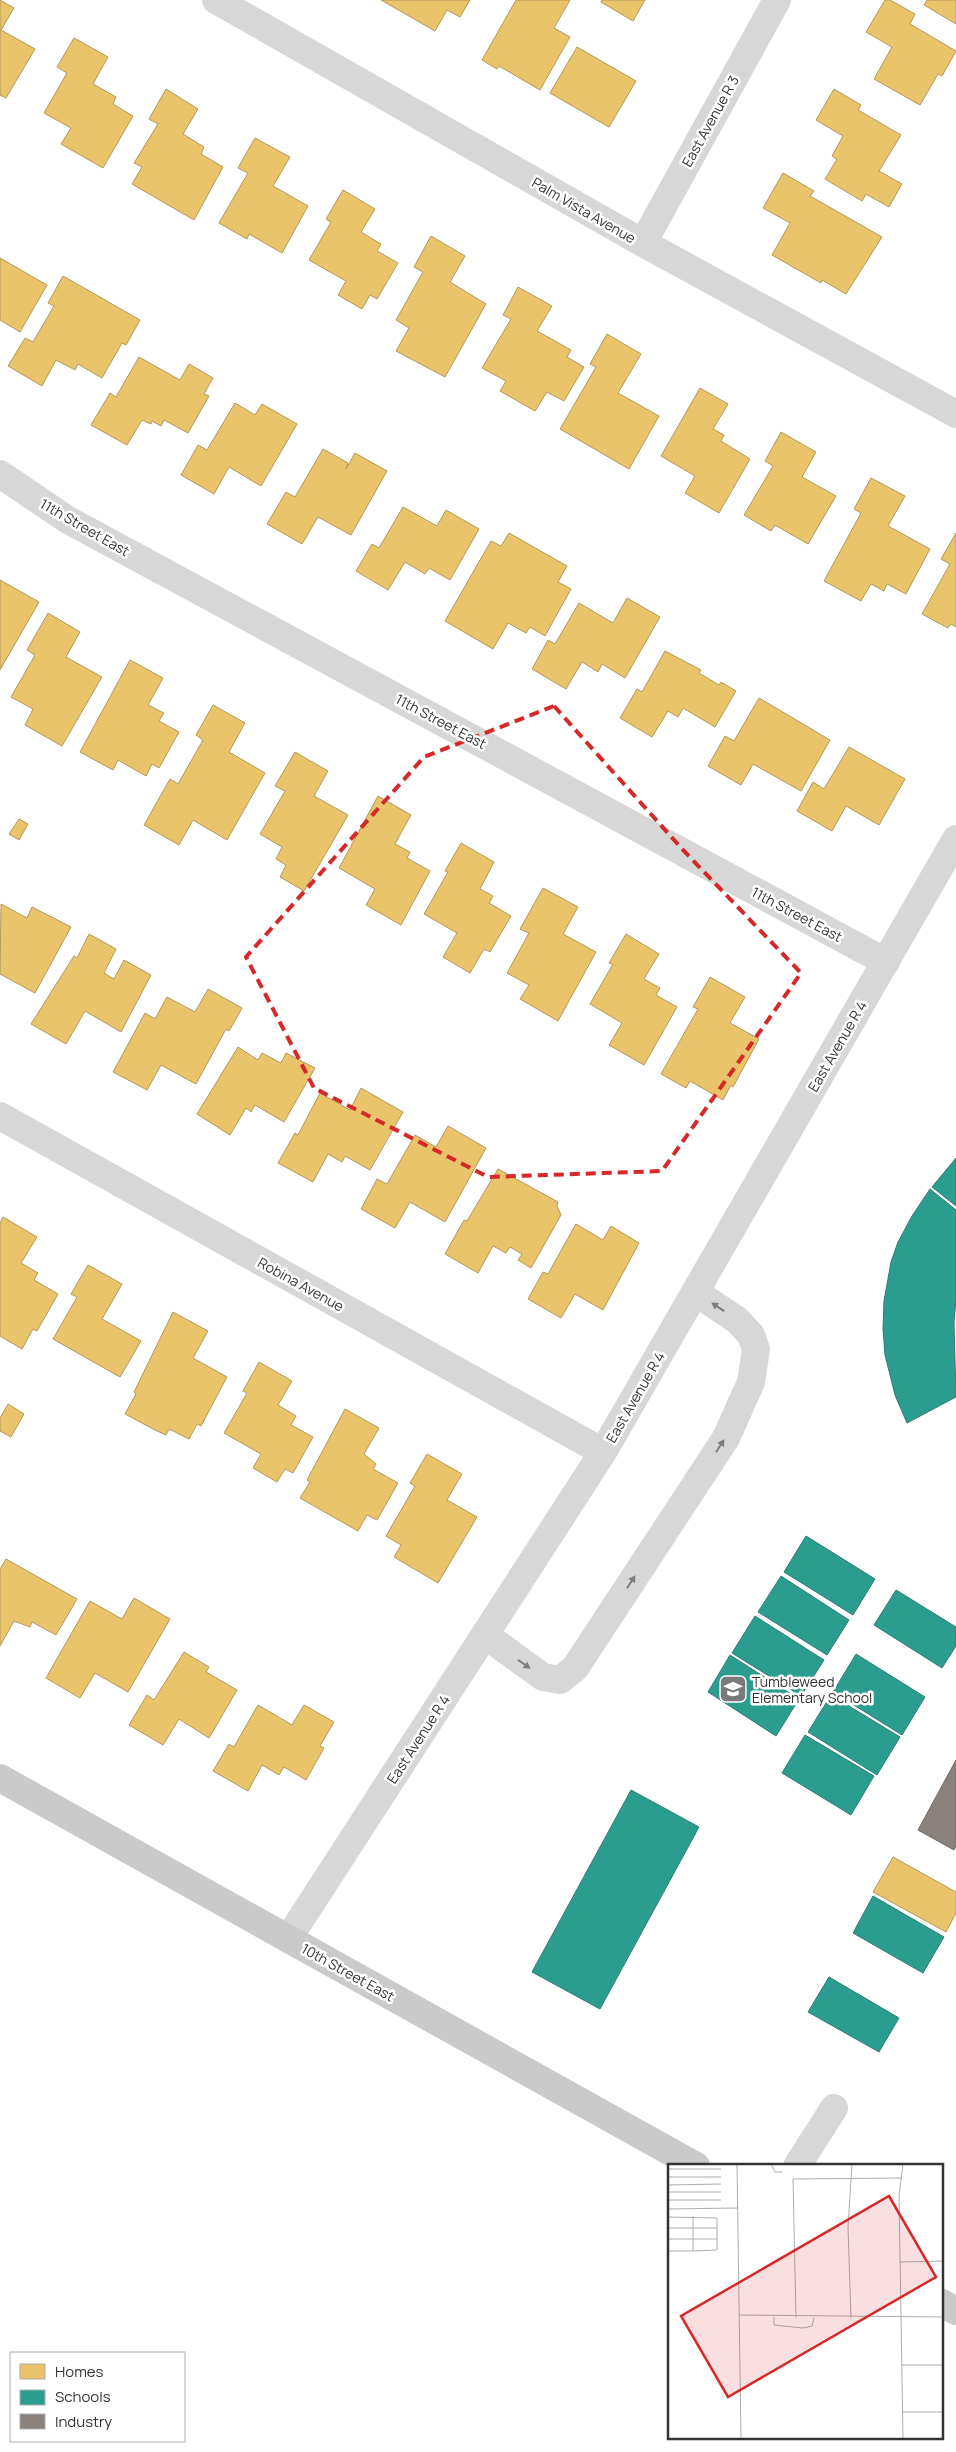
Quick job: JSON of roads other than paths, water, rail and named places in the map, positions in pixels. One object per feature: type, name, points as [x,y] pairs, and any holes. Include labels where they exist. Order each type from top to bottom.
[{"type":"main road","name":"10th Street East","points":[[0,1778],[692,2164]]},
{"type":"main road","points":[[944,2304],[956,2311]]},
{"type":"street","name":"Palm Vista Avenue","points":[[216,0],[643,243],[956,414]]},
{"type":"street","name":"East Avenue R 3","points":[[643,243],[777,0]]},
{"type":"street","name":"11th Street East","points":[[0,474],[68,520],[886,962]]},
{"type":"street","name":"East Avenue R 4","points":[[288,1939],[603,1452],[956,839]]},
{"type":"street","name":"Robina Avenue","points":[[0,1116],[603,1452]]},
{"type":"street","points":[[485,1635],[543,1677],[560,1680],[574,1668],[726,1438],[751,1382],[756,1349],[751,1335],[738,1320],[695,1292]]},
{"type":"street","points":[[798,2164],[834,2108]]},
{"type":"place","name":"Tumbleweed Elementary School","points":[[733,1689]]}]
